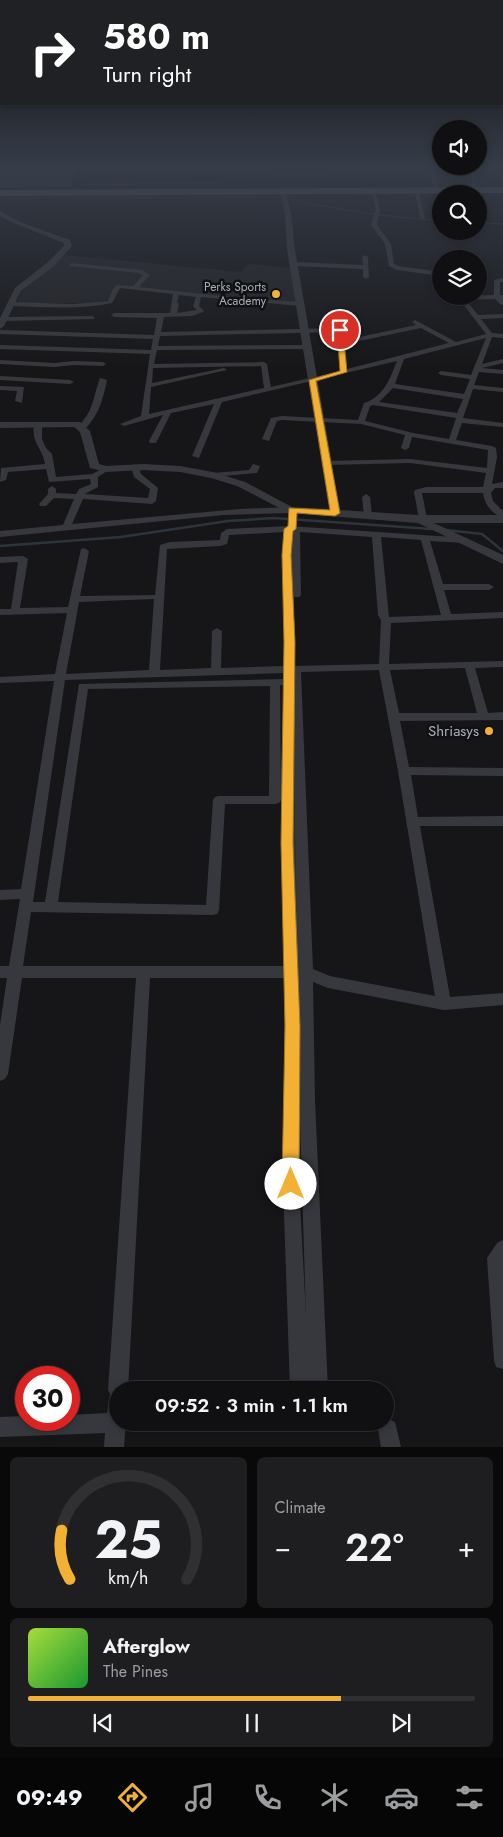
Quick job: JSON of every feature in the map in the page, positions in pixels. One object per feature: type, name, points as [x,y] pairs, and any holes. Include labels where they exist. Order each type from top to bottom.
[{"type":"street","points":[[2,320],[18,290],[51,264],[68,246],[66,242],[45,234]]},
{"type":"street","points":[[290,234],[335,513]]},
{"type":"street","points":[[380,234],[388,244],[391,265],[397,268],[432,273]]},
{"type":"street","points":[[365,256],[366,277]]},
{"type":"street","points":[[294,264],[365,267]]},
{"type":"street","points":[[71,265],[140,271],[147,275],[134,288]]},
{"type":"street","points":[[503,280],[497,280],[503,304]]},
{"type":"street","points":[[12,304],[84,305],[110,302],[115,290],[119,286],[284,304],[300,304]]},
{"type":"street","points":[[114,315],[192,314],[201,311],[186,305],[174,304],[176,293]]},
{"type":"street","points":[[173,314],[199,295]]},
{"type":"street","points":[[487,297],[500,297]]},
{"type":"street","points":[[467,305],[490,335]]},
{"type":"street","points":[[144,417],[150,366],[155,350],[160,315]]},
{"type":"street","points":[[476,316],[503,316]]},
{"type":"street","points":[[54,349],[71,318]]},
{"type":"street","points":[[2,320],[92,318]]},
{"type":"street","points":[[412,321],[454,344]]},
{"type":"street","points":[[0,332],[157,335],[344,330],[350,337],[359,339],[421,326]]},
{"type":"street","points":[[340,330],[344,372]]},
{"type":"street","points":[[452,441],[466,397],[490,335]]},
{"type":"street","points":[[124,424],[144,417],[312,380],[490,335],[503,336]]},
{"type":"street","points":[[0,347],[155,350],[307,347]]},
{"type":"street","points":[[264,347],[264,364],[268,390]]},
{"type":"street","points":[[373,404],[391,386],[401,358]]},
{"type":"street","points":[[476,371],[503,361]]},
{"type":"street","points":[[0,362],[59,365],[74,363],[103,364]]},
{"type":"street","points":[[148,386],[248,364]]},
{"type":"street","points":[[150,366],[264,364]]},
{"type":"street","points":[[441,373],[503,372]]},
{"type":"street","points":[[0,378],[70,382]]},
{"type":"street","points":[[82,427],[90,421],[101,395],[103,380]]},
{"type":"street","points":[[391,386],[466,397]]},
{"type":"street","points":[[470,387],[503,390]]},
{"type":"street","points":[[0,388],[21,389],[19,401]]},
{"type":"street","points":[[196,456],[219,400]]},
{"type":"street","points":[[362,422],[367,405],[373,404],[503,425]]},
{"type":"street","points":[[153,441],[169,411]]},
{"type":"street","points":[[266,439],[272,422],[277,418],[362,422],[409,434],[492,448],[503,448]]},
{"type":"street","points":[[38,424],[38,439],[42,449],[48,454],[52,480],[52,496]]},
{"type":"street","points":[[0,425],[69,424],[82,427],[85,431],[94,466],[106,469],[180,469],[213,475],[242,484],[291,510]]},
{"type":"street","points":[[405,448],[409,434]]},
{"type":"street","points":[[492,448],[487,498],[490,505],[503,515]]},
{"type":"street","points":[[326,463],[410,461],[490,471]]},
{"type":"street","points":[[0,480],[3,478],[4,470],[49,466]]},
{"type":"street","points":[[213,475],[227,472],[250,472],[254,471],[256,466]]},
{"type":"street","points":[[43,504],[52,496],[152,501],[154,488],[137,475],[135,468]]},
{"type":"street","points":[[52,480],[94,476],[106,469]]},
{"type":"street","points":[[67,526],[82,491],[95,485],[94,476]]},
{"type":"street","points":[[422,521],[418,492],[426,490],[487,490],[493,486],[503,485]]},
{"type":"street","points":[[366,497],[368,516]]},
{"type":"street","points":[[0,534],[254,509],[335,513],[422,521],[503,519]]},
{"type":"street","points":[[0,895],[51,907],[212,910],[219,800],[275,800],[287,676],[291,510]]},
{"type":"street","points":[[422,521],[503,560]]},
{"type":"street","points":[[154,673],[162,548],[170,544],[220,543],[224,542],[225,533],[227,532],[292,529],[460,538]]},
{"type":"street","points":[[376,534],[383,615],[386,620],[384,668],[444,1004]]},
{"type":"street","points":[[425,537],[447,618]]},
{"type":"street","points":[[0,1074],[60,678],[84,551]]},
{"type":"street","points":[[0,560],[23,559],[15,612]]},
{"type":"street","points":[[439,587],[489,587]]},
{"type":"street","points":[[75,599],[152,597]]},
{"type":"street","points":[[0,612],[72,610]]},
{"type":"street","points":[[386,620],[503,615]]},
{"type":"street","points":[[216,672],[217,630]]},
{"type":"street","points":[[51,907],[83,686],[287,676],[384,668],[503,664]]},
{"type":"street","points":[[469,665],[483,715]]},
{"type":"street","points":[[0,680],[216,672],[287,676]]},
{"type":"street","points":[[287,676],[300,769],[298,972],[291,1184],[300,1381]]},
{"type":"street","points":[[394,717],[503,716]]},
{"type":"street","points":[[404,772],[503,772]]},
{"type":"street","points":[[412,822],[503,821]]},
{"type":"street","points":[[0,972],[298,972],[328,982],[444,1004],[503,999]]},
{"type":"street","points":[[298,972],[318,1381]]},
{"type":"street","points":[[119,1381],[144,973]]},
{"type":"street","points":[[503,1248],[496,1258],[503,1360]]},
{"type":"street","points":[[0,1427],[109,1423]]},
{"type":"street","points":[[114,1447],[115,1431]]},
{"type":"shaded area","points":[[64,255],[241,272],[248,264],[291,268],[295,302],[279,303],[119,285],[111,290],[109,300],[88,303],[17,303],[21,292]]},
{"type":"waterway","points":[[0,546],[121,537],[228,521],[274,518],[432,529]]},
{"type":"waterway","points":[[446,530],[482,534],[503,551]]},
{"type":"place","name":"Perks Sports Academy","points":[[276,294]]},
{"type":"place","name":"Shriasys","points":[[489,731]]},
{"type":"route","points":[[291,1184],[293,1026],[286,771],[290,642],[286,555],[289,529],[292,529],[292,510],[335,513],[312,380],[344,372],[340,330]]}]
